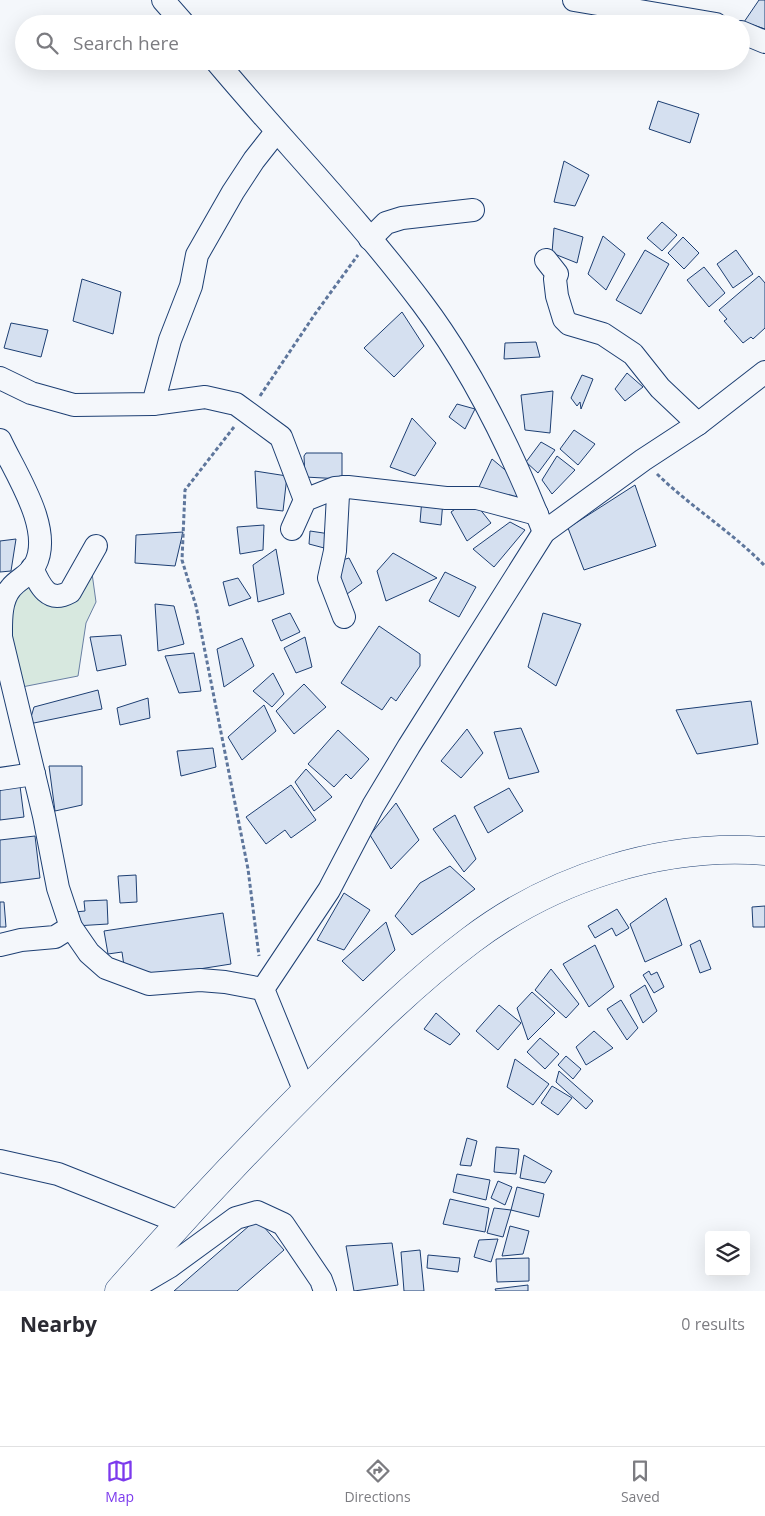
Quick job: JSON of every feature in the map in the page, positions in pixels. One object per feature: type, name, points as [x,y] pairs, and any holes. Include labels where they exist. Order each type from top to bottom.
[{"type":"highway","points":[[120,1290],[179,1222],[388,1009],[471,940],[507,916],[588,876],[629,863],[680,853],[722,849],[765,852]]},
{"type":"street","points":[[163,0],[176,15]]},
{"type":"street","points":[[574,0],[663,15]]},
{"type":"street","points":[[750,36],[765,42]]},
{"type":"street","points":[[224,70],[370,239],[422,304],[474,381],[503,437],[541,523]]},
{"type":"street","points":[[153,404],[170,340],[191,286],[197,255],[233,192],[254,160],[276,132]]},
{"type":"street","points":[[370,239],[386,223],[402,218],[473,210]]},
{"type":"street","points":[[546,260],[557,274],[555,279],[557,296],[564,319],[569,324],[604,334],[633,354],[660,388],[698,424]]},
{"type":"street","points":[[263,989],[329,890],[373,806],[507,588],[541,523],[698,424],[765,372]]},
{"type":"street","points":[[0,378],[31,394],[74,405],[153,404],[196,398],[215,398],[236,404],[281,437],[305,500]]},
{"type":"street","points":[[0,440],[36,516],[40,543],[36,564],[27,576],[10,588],[2,610],[1,636],[6,687],[34,774],[58,888],[71,927],[89,953],[106,968],[135,980],[149,984],[200,980],[225,982],[263,989]]},
{"type":"street","points":[[292,528],[305,500],[335,488],[344,487],[446,498],[476,498],[541,523]]},
{"type":"street","points":[[344,487],[338,495],[334,552],[329,578],[344,617]]},
{"type":"street","points":[[32,568],[43,589],[48,594],[63,596],[70,592],[96,546]]},
{"type":"street","points":[[0,779],[34,774]]},
{"type":"street","points":[[0,946],[21,940],[55,937],[71,927]]},
{"type":"street","points":[[263,989],[305,1092]]},
{"type":"street","points":[[0,1161],[58,1174],[179,1222]]},
{"type":"street","points":[[120,1290],[140,1284],[169,1267],[236,1218],[257,1212],[283,1224],[321,1280],[325,1291]]},
{"type":"path","points":[[263,989],[248,869],[200,625],[182,560],[185,490],[265,390],[315,314],[370,239]]},
{"type":"path","points":[[643,460],[678,494],[749,550],[765,566]]},
{"type":"shaded area","points":[[91,566],[96,602],[86,623],[78,676],[22,687],[7,641],[10,605],[32,579],[69,601]]},
{"type":"building","points":[[759,0],[765,0],[765,29],[750,24],[749,15]]},
{"type":"building","points":[[658,101],[699,114],[690,143],[649,129]]},
{"type":"building","points":[[564,161],[589,175],[575,206],[554,202]]},
{"type":"building","points":[[662,222],[677,235],[662,251],[647,238]]},
{"type":"building","points":[[554,228],[583,237],[577,263],[552,253]]},
{"type":"building","points":[[603,236],[625,254],[606,290],[588,274]]},
{"type":"building","points":[[683,237],[699,253],[684,269],[668,253]]},
{"type":"building","points":[[645,250],[669,264],[641,314],[616,300]]},
{"type":"building","points":[[736,250],[753,274],[733,288],[717,264]]},
{"type":"building","points":[[704,267],[725,293],[709,307],[687,280]]},
{"type":"building","points":[[759,276],[765,283],[765,328],[753,339],[751,337],[743,343],[724,321],[727,319],[719,310]]},
{"type":"building","points":[[82,279],[121,292],[113,334],[73,321]]},
{"type":"building","points":[[402,312],[424,346],[394,377],[364,348]]},
{"type":"building","points":[[11,323],[48,330],[41,357],[4,348]]},
{"type":"building","points":[[536,342],[540,357],[504,359],[505,343]]},
{"type":"building","points":[[627,373],[643,387],[625,401],[615,389]]},
{"type":"building","points":[[582,375],[593,379],[581,409],[580,402],[577,406],[571,398]]},
{"type":"building","points":[[553,391],[550,433],[525,430],[521,395]]},
{"type":"building","points":[[457,404],[475,409],[465,429],[449,417]]},
{"type":"building","points":[[412,418],[436,443],[415,476],[390,467]]},
{"type":"building","points":[[574,430],[595,444],[578,465],[560,449]]},
{"type":"building","points":[[541,442],[555,450],[538,473],[526,462]]},
{"type":"building","points":[[306,453],[342,453],[342,479],[305,477],[304,456]]},
{"type":"building","points":[[557,456],[575,470],[552,494],[542,480]]},
{"type":"building","points":[[492,459],[528,489],[511,508],[479,487]]},
{"type":"building","points":[[255,471],[287,476],[283,511],[257,508]]},
{"type":"building","points":[[635,485],[656,546],[584,570],[568,528]]},
{"type":"building","points":[[471,498],[491,523],[467,541],[451,512]]},
{"type":"building","points":[[422,499],[443,501],[441,525],[420,522]]},
{"type":"building","points":[[510,522],[525,530],[494,567],[473,549]]},
{"type":"building","points":[[264,525],[263,550],[240,554],[237,527]]},
{"type":"building","points":[[310,531],[330,534],[328,549],[309,544]]},
{"type":"building","points":[[183,532],[175,566],[135,563],[136,535]]},
{"type":"building","points":[[16,539],[11,571],[0,572],[0,541]]},
{"type":"building","points":[[276,549],[284,594],[258,602],[253,565]]},
{"type":"building","points":[[393,553],[437,578],[386,601],[377,571]]},
{"type":"building","points":[[349,558],[362,583],[343,597],[339,561]]},
{"type":"building","points":[[445,572],[476,587],[459,617],[429,601]]},
{"type":"building","points":[[238,578],[251,598],[229,606],[223,582]]},
{"type":"building","points":[[155,604],[174,606],[184,644],[158,651]]},
{"type":"building","points":[[290,613],[300,632],[281,641],[272,620]]},
{"type":"building","points":[[543,613],[581,624],[556,686],[528,667]]},
{"type":"building","points":[[379,626],[420,654],[420,666],[396,701],[391,697],[382,710],[341,683]]},
{"type":"building","points":[[121,635],[126,665],[97,671],[90,637]]},
{"type":"building","points":[[305,637],[312,667],[296,673],[284,648]]},
{"type":"building","points":[[242,638],[254,666],[224,687],[217,649]]},
{"type":"building","points":[[194,653],[201,691],[179,693],[165,656]]},
{"type":"building","points":[[273,673],[284,694],[272,707],[253,691]]},
{"type":"building","points":[[304,684],[326,707],[294,734],[276,711]]},
{"type":"building","points":[[98,690],[102,709],[29,724],[34,707]]},
{"type":"building","points":[[148,698],[150,718],[120,725],[117,708]]},
{"type":"building","points":[[751,701],[758,744],[697,754],[676,710]]},
{"type":"building","points":[[264,705],[276,731],[242,760],[228,737]]},
{"type":"building","points":[[521,728],[539,772],[509,779],[494,732]]},
{"type":"building","points":[[467,729],[483,753],[461,778],[441,761]]},
{"type":"building","points":[[338,730],[369,759],[351,779],[346,774],[334,787],[308,764]]},
{"type":"building","points":[[213,748],[216,767],[181,776],[177,751]]},
{"type":"building","points":[[49,766],[82,766],[82,805],[55,811]]},
{"type":"building","points":[[306,769],[332,797],[314,811],[295,782]]},
{"type":"building","points":[[291,785],[316,820],[291,838],[285,830],[266,844],[246,817]]},
{"type":"building","points":[[20,786],[24,817],[0,820],[0,789]]},
{"type":"building","points":[[509,788],[523,811],[488,833],[474,807]]},
{"type":"building","points":[[396,803],[419,840],[391,869],[370,835]]},
{"type":"building","points":[[455,815],[476,859],[464,872],[433,829]]},
{"type":"building","points":[[35,836],[40,878],[0,883],[0,840]]},
{"type":"building","points":[[450,866],[475,889],[412,935],[395,916],[420,883]]},
{"type":"building","points":[[136,875],[137,902],[120,903],[118,876]]},
{"type":"building","points":[[344,893],[370,910],[344,950],[317,940]]},
{"type":"building","points":[[666,898],[682,945],[645,962],[630,924]]},
{"type":"building","points":[[107,900],[108,924],[75,926],[75,912],[85,911],[84,901]]},
{"type":"building","points":[[0,902],[4,902],[6,927],[0,927]]},
{"type":"building","points":[[765,906],[765,927],[753,927],[752,907]]},
{"type":"building","points":[[617,909],[629,928],[616,936],[612,928],[595,938],[588,926]]},
{"type":"building","points":[[223,913],[231,964],[142,978],[133,973],[131,965],[124,966],[122,952],[108,954],[104,931]]},
{"type":"building","points":[[386,922],[395,950],[363,981],[342,961]]},
{"type":"building","points":[[700,940],[711,969],[700,973],[690,945]]},
{"type":"building","points":[[595,945],[614,987],[589,1007],[563,964]]},
{"type":"building","points":[[551,969],[579,1004],[566,1018],[535,990]]},
{"type":"building","points":[[649,971],[651,975],[657,972],[664,987],[654,993],[643,975]]},
{"type":"building","points":[[645,985],[657,1011],[643,1023],[630,995]]},
{"type":"building","points":[[532,992],[555,1013],[528,1040],[517,1008]]},
{"type":"building","points":[[621,1000],[638,1028],[627,1040],[607,1009]]},
{"type":"building","points":[[499,1005],[521,1023],[498,1050],[476,1031]]},
{"type":"building","points":[[436,1013],[460,1034],[450,1045],[424,1029]]},
{"type":"building","points":[[594,1031],[613,1048],[586,1065],[576,1047]]},
{"type":"building","points":[[540,1038],[559,1054],[545,1069],[527,1052]]},
{"type":"building","points":[[566,1056],[581,1069],[573,1079],[558,1065]]},
{"type":"building","points":[[515,1059],[549,1084],[533,1105],[507,1087]]},
{"type":"building","points":[[559,1071],[593,1101],[586,1109],[556,1082]]},
{"type":"building","points":[[552,1086],[572,1098],[558,1115],[541,1103]]},
{"type":"building","points":[[467,1138],[477,1141],[471,1166],[460,1165]]},
{"type":"building","points":[[496,1147],[519,1149],[516,1174],[494,1172]]},
{"type":"building","points":[[524,1155],[552,1171],[545,1183],[520,1178]]},
{"type":"building","points":[[457,1174],[490,1180],[486,1200],[453,1192]]},
{"type":"building","points":[[498,1181],[512,1187],[505,1205],[491,1198]]},
{"type":"building","points":[[517,1187],[544,1194],[539,1217],[511,1210]]},
{"type":"building","points":[[450,1199],[489,1208],[485,1232],[443,1224]]},
{"type":"building","points":[[494,1208],[511,1210],[503,1237],[487,1233]]},
{"type":"building","points":[[257,1219],[284,1250],[237,1291],[174,1291]]},
{"type":"building","points":[[510,1226],[529,1231],[523,1254],[502,1256]]},
{"type":"building","points":[[498,1239],[491,1262],[474,1257],[479,1240]]},
{"type":"building","points":[[392,1243],[398,1285],[354,1291],[346,1246]]},
{"type":"building","points":[[420,1250],[424,1291],[404,1291],[401,1252]]},
{"type":"building","points":[[428,1255],[460,1258],[458,1272],[427,1268]]},
{"type":"building","points":[[529,1258],[529,1281],[497,1282],[496,1259]]},
{"type":"building","points":[[528,1285],[528,1291],[496,1291],[495,1289]]}]
